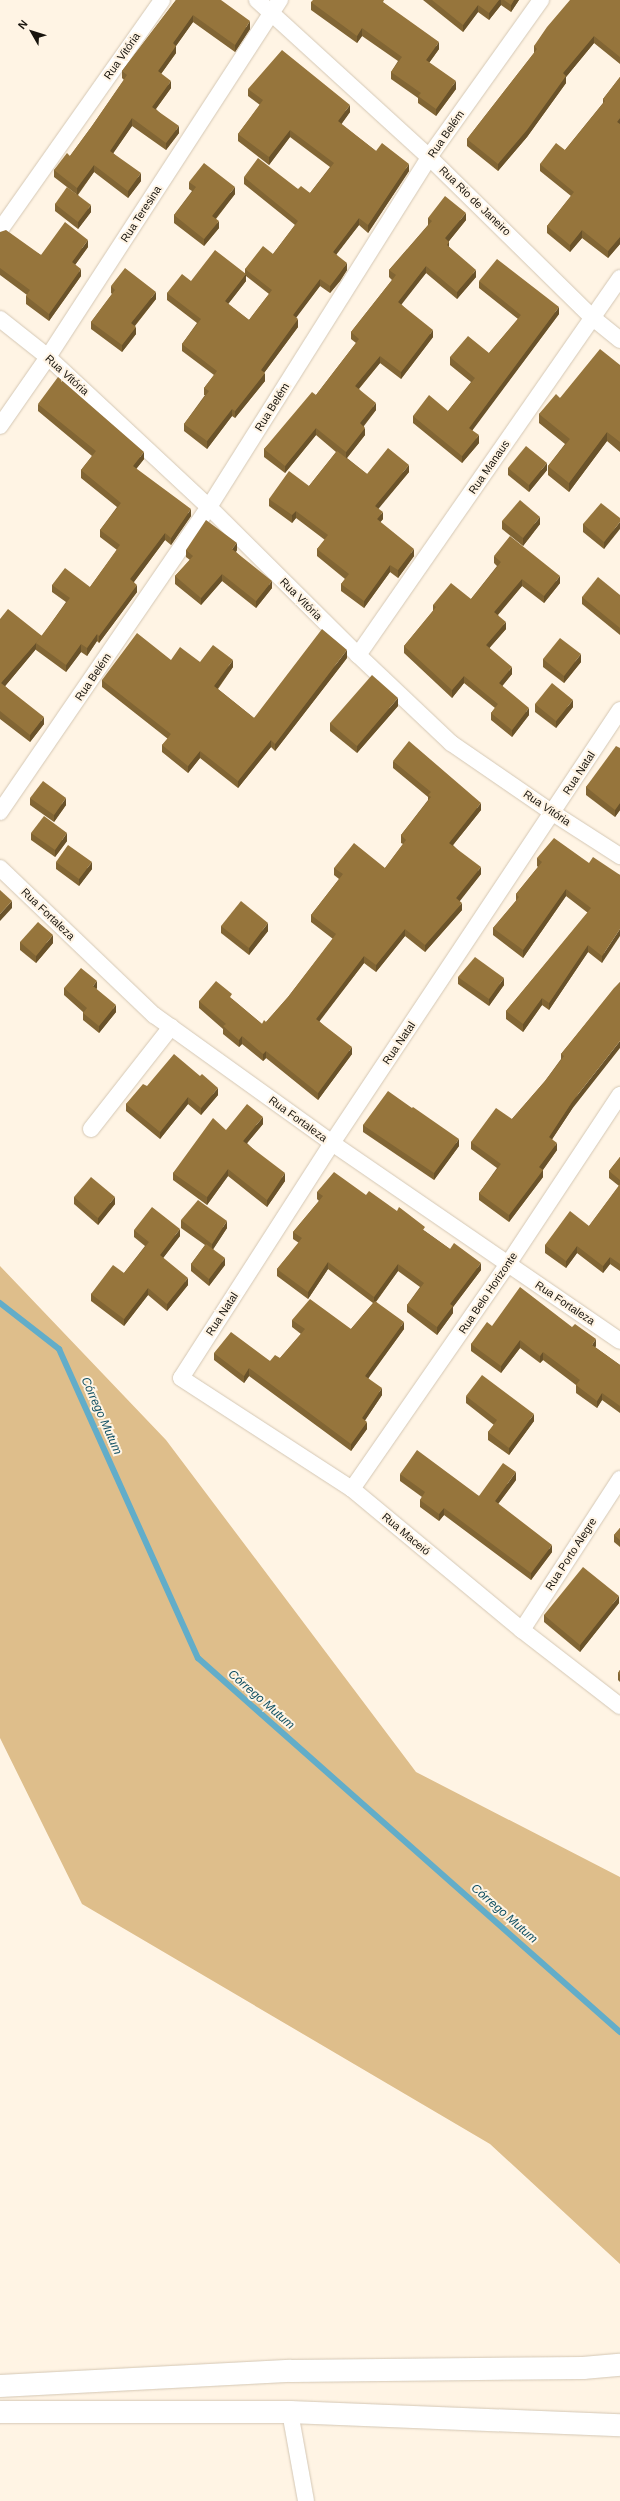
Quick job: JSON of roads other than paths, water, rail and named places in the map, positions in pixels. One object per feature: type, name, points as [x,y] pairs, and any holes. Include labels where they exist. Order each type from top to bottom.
[{"type":"main road","points":[[0,2386],[291,2371],[583,2368],[620,2365]]},
{"type":"main road","points":[[0,2412],[290,2412],[620,2425]]},
{"type":"street","name":"Rua Vitória","points":[[0,230],[162,0]]},
{"type":"street","name":"Rua Rio de Janeiro","points":[[257,0],[429,157],[593,318],[620,340]]},
{"type":"street","name":"Rua Teresina","points":[[0,426],[48,357],[270,13],[280,0]]},
{"type":"street","name":"Rua Belém","points":[[0,812],[209,507],[429,157],[541,0]]},
{"type":"street","name":"Rua Manaus","points":[[358,655],[620,278]]},
{"type":"street","name":"Rua Vitória","points":[[0,319],[48,357],[209,507],[358,655],[451,743],[553,813],[620,856]]},
{"type":"street","name":"Rua Natal","points":[[181,1378],[332,1143],[553,813],[620,710]]},
{"type":"street","name":"Rua Fortaleza","points":[[0,868],[154,1015],[332,1143],[620,1341]]},
{"type":"street","points":[[91,1129],[171,1027]]},
{"type":"street","name":"Rua Belo Horizonte","points":[[352,1489],[508,1264],[620,1095]]},
{"type":"street","name":"Rua Maceió","points":[[181,1378],[352,1489],[522,1630],[620,1706]]},
{"type":"street","name":"Rua Porto Alegre","points":[[522,1630],[620,1479]]},
{"type":"street","points":[[290,2412],[306,2501]]},
{"type":"waterway","name":"Córrego Mutum","points":[[0,1303],[59,1349],[198,1658],[620,2032]]}]
